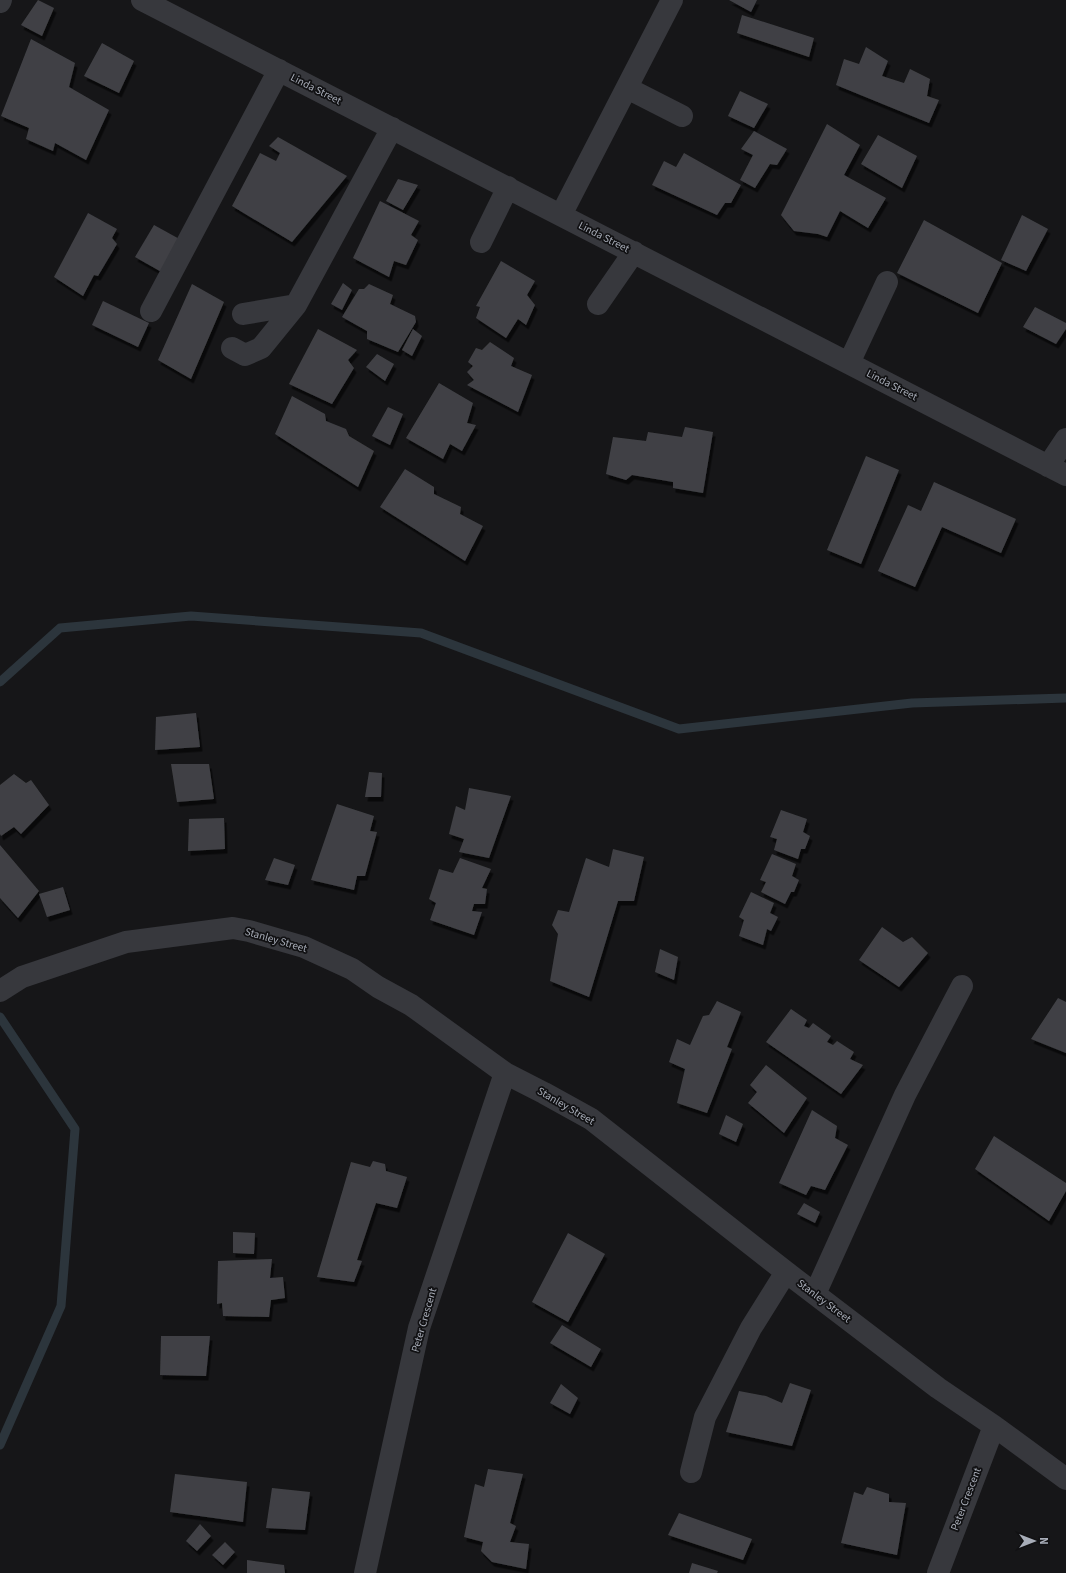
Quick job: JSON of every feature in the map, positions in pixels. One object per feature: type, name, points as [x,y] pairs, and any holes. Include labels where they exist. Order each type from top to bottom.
[{"type":"street","name":"Linda Street","points":[[142,0],[508,187],[1057,471]]},
{"type":"street","points":[[562,215],[672,0]]},
{"type":"street","points":[[151,311],[279,70]]},
{"type":"street","points":[[627,88],[682,116]]},
{"type":"street","points":[[232,348],[245,355],[261,348],[296,305],[392,128]]},
{"type":"street","points":[[481,242],[508,187]]},
{"type":"street","points":[[598,304],[634,252]]},
{"type":"street","points":[[849,363],[887,282]]},
{"type":"street","points":[[243,314],[296,305]]},
{"type":"street","points":[[1057,471],[1066,439]]},
{"type":"street","name":"Stanley Street","points":[[0,991],[22,977],[126,942],[234,928],[304,946],[352,969],[378,987],[411,1005],[505,1073],[544,1092],[591,1119],[786,1272],[938,1388],[994,1426],[1066,1479]]},
{"type":"street","points":[[815,1294],[905,1095],[962,986]]},
{"type":"street","name":"Peter Crescent","points":[[365,1573],[419,1328],[505,1073]]},
{"type":"street","points":[[691,1472],[705,1417],[752,1328],[786,1272]]},
{"type":"street","name":"Peter Crescent","points":[[938,1573],[994,1426]]},
{"type":"building","points":[[38,0],[54,8],[42,36],[21,25]]},
{"type":"building","points":[[729,0],[757,0],[751,12]]},
{"type":"building","points":[[742,15],[814,38],[809,57],[737,33]]},
{"type":"building","points":[[31,39],[75,63],[69,87],[109,110],[86,160],[55,143],[53,151],[26,139],[29,128],[1,116]]},
{"type":"building","points":[[102,43],[134,61],[119,93],[84,76]]},
{"type":"building","points":[[866,47],[888,61],[882,76],[904,83],[910,69],[930,79],[927,96],[939,100],[929,123],[836,85],[844,59],[859,64]]},
{"type":"building","points":[[740,91],[768,104],[754,128],[728,116]]},
{"type":"building","points":[[827,124],[860,145],[844,175],[886,198],[868,228],[840,211],[827,237],[818,234],[794,231],[781,215]]},
{"type":"building","points":[[754,131],[787,149],[777,165],[770,164],[755,188],[740,180],[753,155],[741,149]]},
{"type":"building","points":[[878,135],[917,156],[902,188],[861,164]]},
{"type":"building","points":[[278,137],[347,176],[292,242],[232,206],[260,153],[276,161],[280,153],[269,146]]},
{"type":"building","points":[[684,153],[741,185],[731,203],[725,203],[717,215],[652,185],[664,161],[676,167]]},
{"type":"building","points":[[398,179],[418,185],[403,210],[386,201]]},
{"type":"building","points":[[380,201],[419,221],[411,235],[418,240],[406,265],[394,261],[389,277],[353,258]]},
{"type":"building","points":[[88,213],[117,229],[112,238],[117,244],[98,276],[94,275],[83,296],[54,277]]},
{"type":"building","points":[[1022,215],[1048,229],[1026,271],[1001,260]]},
{"type":"building","points":[[924,220],[1002,263],[978,313],[897,273]]},
{"type":"building","points":[[154,225],[183,241],[165,274],[135,257]]},
{"type":"building","points":[[501,261],[535,281],[527,295],[535,305],[526,325],[518,319],[506,338],[476,318],[480,307],[476,306]]},
{"type":"building","points":[[343,283],[352,290],[342,310],[331,304]]},
{"type":"building","points":[[192,284],[224,302],[191,379],[158,360]]},
{"type":"building","points":[[369,284],[393,295],[390,304],[415,316],[416,322],[398,352],[367,339],[367,331],[342,317],[359,289],[364,289]]},
{"type":"building","points":[[103,301],[149,323],[138,347],[92,325]]},
{"type":"building","points":[[1035,307],[1066,323],[1066,329],[1056,344],[1023,327]]},
{"type":"building","points":[[318,329],[357,350],[348,360],[354,368],[332,404],[289,384]]},
{"type":"building","points":[[413,329],[422,336],[412,356],[402,350]]},
{"type":"building","points":[[490,342],[514,358],[511,366],[532,375],[518,412],[467,385],[474,380],[467,372],[473,366],[468,362],[476,348],[482,350]]},
{"type":"building","points":[[377,354],[394,364],[385,381],[366,367]]},
{"type":"building","points":[[439,383],[473,403],[467,423],[476,425],[462,451],[450,444],[443,459],[406,438]]},
{"type":"building","points":[[292,396],[325,414],[326,421],[346,429],[349,436],[374,451],[358,487],[275,434]]},
{"type":"building","points":[[388,407],[403,414],[390,445],[372,436]]},
{"type":"building","points":[[685,427],[713,432],[703,493],[673,488],[673,482],[632,475],[626,480],[606,474],[613,437],[646,441],[648,432],[682,437]]},
{"type":"building","points":[[866,456],[899,470],[861,564],[827,550]]},
{"type":"building","points":[[405,469],[434,487],[434,494],[461,507],[460,514],[483,526],[465,561],[380,507]]},
{"type":"building","points":[[934,482],[1016,519],[1001,553],[942,527],[915,587],[878,571],[908,505],[921,511]]},
{"type":"building","points":[[196,713],[200,747],[155,750],[156,717]]},
{"type":"building","points":[[171,764],[209,764],[214,799],[177,802]]},
{"type":"building","points":[[369,772],[382,773],[381,797],[365,797]]},
{"type":"building","points":[[14,774],[26,783],[31,780],[49,805],[21,834],[14,827],[1,836],[0,785]]},
{"type":"building","points":[[469,788],[511,796],[489,858],[459,852],[464,839],[449,834],[456,806],[465,810]]},
{"type":"building","points":[[337,804],[374,816],[370,831],[377,832],[365,876],[357,876],[354,890],[311,880]]},
{"type":"building","points":[[781,810],[807,819],[803,832],[810,836],[805,849],[801,849],[798,859],[774,850],[777,839],[770,837]]},
{"type":"building","points":[[224,818],[225,849],[188,851],[189,819]]},
{"type":"building","points":[[0,845],[39,891],[18,918],[0,898]]},
{"type":"building","points":[[613,849],[644,857],[634,901],[618,901],[589,997],[550,981],[558,934],[552,925],[558,910],[569,912],[586,858],[609,867]]},
{"type":"building","points":[[772,854],[796,864],[792,876],[799,880],[794,892],[791,892],[785,904],[761,892],[766,882],[760,880]]},
{"type":"building","points":[[274,858],[295,865],[288,885],[265,880]]},
{"type":"building","points":[[460,858],[491,869],[482,888],[487,889],[485,904],[474,904],[472,911],[482,912],[474,935],[430,920],[436,903],[429,899],[439,869],[453,873]]},
{"type":"building","points":[[63,887],[70,910],[47,917],[39,894]]},
{"type":"building","points":[[751,892],[774,903],[770,913],[778,917],[771,931],[767,929],[763,945],[739,936],[744,920],[739,917]]},
{"type":"building","points":[[882,927],[903,942],[912,937],[928,953],[899,987],[859,960]]},
{"type":"building","points":[[660,949],[678,957],[674,980],[655,972]]},
{"type":"building","points":[[1058,998],[1066,1002],[1066,1053],[1031,1039]]},
{"type":"building","points":[[717,1001],[741,1012],[727,1047],[732,1049],[707,1113],[677,1103],[685,1069],[669,1062],[677,1039],[690,1045],[703,1016],[709,1015]]},
{"type":"building","points":[[791,1009],[807,1020],[804,1026],[809,1028],[813,1023],[831,1036],[827,1042],[833,1045],[837,1041],[854,1052],[850,1059],[863,1065],[841,1094],[766,1042]]},
{"type":"building","points":[[766,1065],[807,1098],[784,1133],[748,1103],[757,1092],[750,1085]]},
{"type":"building","points":[[812,1110],[837,1126],[835,1138],[848,1145],[825,1190],[811,1186],[806,1195],[779,1183]]},
{"type":"building","points":[[726,1115],[743,1124],[736,1142],[719,1134]]},
{"type":"building","points":[[994,1136],[1066,1183],[1066,1191],[1049,1221],[975,1169]]},
{"type":"building","points":[[373,1161],[385,1164],[386,1171],[407,1177],[397,1208],[376,1203],[357,1260],[362,1261],[354,1282],[317,1277],[351,1162],[370,1167]]},
{"type":"building","points":[[804,1203],[820,1212],[815,1223],[797,1214]]},
{"type":"building","points":[[233,1232],[255,1233],[254,1254],[233,1253]]},
{"type":"building","points":[[568,1233],[605,1254],[568,1322],[532,1302]]},
{"type":"building","points":[[272,1259],[270,1278],[283,1277],[285,1298],[271,1300],[269,1317],[223,1316],[222,1303],[217,1304],[218,1261]]},
{"type":"building","points":[[562,1325],[601,1349],[591,1367],[550,1343]]},
{"type":"building","points":[[161,1336],[210,1336],[206,1376],[160,1375]]},
{"type":"building","points":[[790,1383],[811,1390],[792,1446],[726,1432],[739,1391],[766,1396],[782,1403]]},
{"type":"building","points":[[561,1384],[578,1398],[570,1414],[550,1403]]},
{"type":"building","points":[[488,1469],[523,1474],[510,1523],[516,1526],[510,1542],[529,1544],[526,1569],[492,1562],[481,1551],[483,1542],[464,1537],[475,1484],[484,1487]]},
{"type":"building","points":[[175,1474],[247,1482],[243,1522],[170,1512]]},
{"type":"building","points":[[867,1487],[889,1494],[889,1502],[906,1503],[897,1555],[841,1543],[854,1492],[863,1495]]},
{"type":"building","points":[[272,1488],[310,1492],[305,1530],[266,1528]]},
{"type":"building","points":[[679,1513],[752,1539],[743,1560],[668,1535]]},
{"type":"building","points":[[200,1524],[211,1536],[197,1551],[186,1541]]},
{"type":"building","points":[[225,1542],[235,1552],[223,1565],[212,1555]]},
{"type":"building","points":[[247,1560],[284,1565],[285,1573],[247,1573]]},
{"type":"building","points":[[692,1563],[718,1571],[717,1573],[689,1573]]},
{"type":"waterway","points":[[0,682],[60,628],[191,616],[421,633],[679,729],[912,703],[1066,698]]},
{"type":"waterway","points":[[0,1017],[75,1129],[61,1306],[0,1445]]}]
